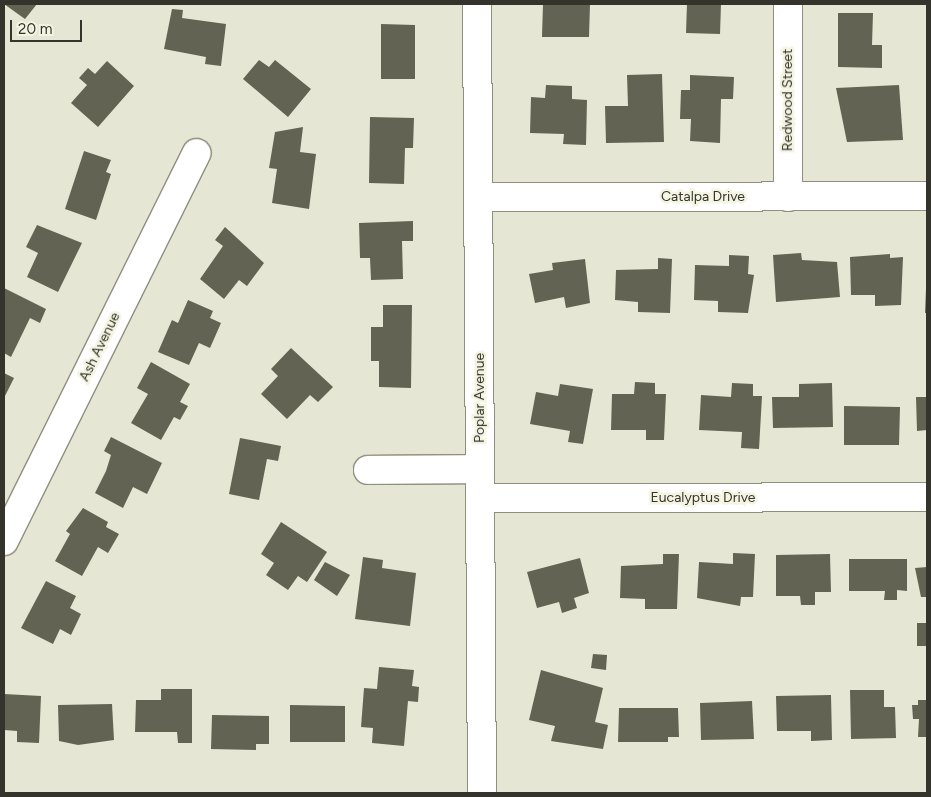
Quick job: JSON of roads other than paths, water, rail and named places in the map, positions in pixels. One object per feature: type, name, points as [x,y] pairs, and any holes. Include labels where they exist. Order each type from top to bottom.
[{"type":"street","name":"Poplar Avenue","points":[[476,4],[479,197],[482,793]]},
{"type":"street","name":"Redwood Street","points":[[788,4],[788,197]]},
{"type":"street","name":"Ash Avenue","points":[[4,541],[197,153]]},
{"type":"street","name":"Catalpa Drive","points":[[479,197],[927,196]]},
{"type":"street","points":[[368,470],[480,469]]},
{"type":"street","name":"Eucalyptus Drive","points":[[480,498],[927,497]]}]
